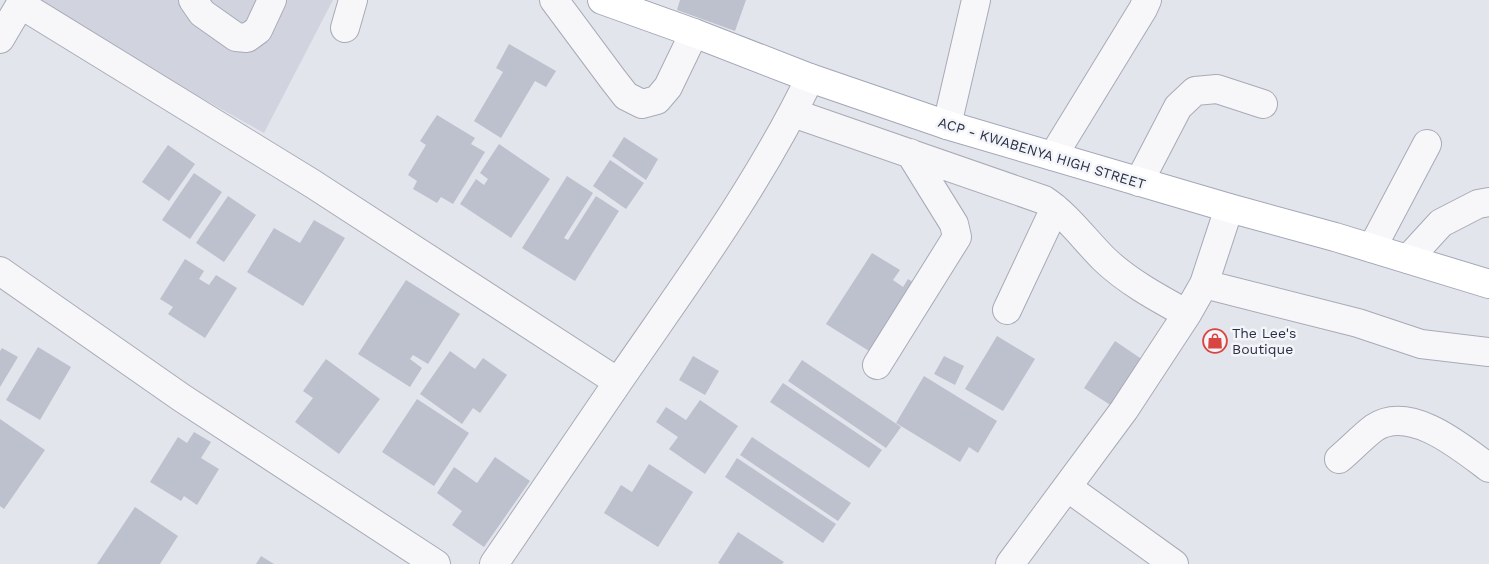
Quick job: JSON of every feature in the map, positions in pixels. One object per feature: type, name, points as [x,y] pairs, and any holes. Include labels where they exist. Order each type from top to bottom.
[{"type":"main road","name":"ACP - KWABENYA HIGH STREET","points":[[602,0],[810,78],[947,125],[1372,248],[1489,284]]},
{"type":"street","points":[[193,0],[202,13],[236,37],[247,38],[258,30],[272,0]]},
{"type":"street","points":[[345,28],[353,0]]},
{"type":"street","points":[[554,0],[626,96],[642,104],[657,100],[668,87],[694,33]]},
{"type":"street","points":[[947,125],[976,0]]},
{"type":"street","points":[[1053,156],[1143,10],[1147,0]]},
{"type":"street","points":[[0,39],[22,2],[313,184],[618,382]]},
{"type":"street","points":[[494,564],[735,212],[793,113],[810,78]]},
{"type":"street","points":[[1139,182],[1178,107],[1195,91],[1217,89],[1263,104]]},
{"type":"street","points":[[793,113],[1044,200],[1056,208],[1106,260],[1144,289],[1187,314]]},
{"type":"street","points":[[1372,248],[1427,144]]},
{"type":"street","points":[[877,365],[957,237],[954,224],[910,154]]},
{"type":"street","points":[[1408,260],[1441,223],[1478,204],[1489,202]]},
{"type":"street","points":[[1007,310],[1056,208]]},
{"type":"street","points":[[1010,564],[1124,410],[1187,314],[1204,284],[1229,208]]},
{"type":"street","points":[[0,271],[182,398],[436,564]]},
{"type":"street","points":[[1204,284],[1358,323],[1421,344],[1489,352]]},
{"type":"street","points":[[1339,459],[1375,428],[1389,422],[1404,421],[1430,429],[1456,443],[1489,468]]},
{"type":"street","points":[[1067,487],[1174,564]]},
{"type":"shaded area","points":[[33,0],[333,0],[264,133],[32,3]]},
{"type":"building","points":[[680,0],[746,0],[735,31],[677,10]]},
{"type":"building","points":[[509,44],[556,71],[546,87],[535,81],[501,138],[474,121],[503,72],[496,68]]},
{"type":"building","points":[[437,115],[475,138],[471,144],[485,152],[453,204],[441,197],[437,203],[413,189],[417,181],[408,175],[426,145],[420,141]]},
{"type":"building","points":[[624,137],[658,159],[646,180],[612,156]]},
{"type":"building","points":[[499,144],[550,179],[511,238],[460,204],[476,179],[484,185],[488,179],[480,173]]},
{"type":"building","points":[[168,145],[195,164],[169,201],[142,182]]},
{"type":"building","points":[[610,160],[644,183],[626,209],[593,186]]},
{"type":"building","points":[[194,173],[222,192],[190,239],[162,220]]},
{"type":"building","points":[[567,176],[593,193],[564,238],[568,240],[596,196],[619,211],[575,281],[522,248]]},
{"type":"building","points":[[228,196],[256,215],[224,262],[196,243]]},
{"type":"building","points":[[314,220],[345,238],[303,306],[247,272],[274,228],[300,243]]},
{"type":"building","points":[[872,253],[900,270],[893,280],[903,287],[908,279],[921,287],[877,356],[826,324]]},
{"type":"building","points":[[185,259],[204,271],[199,279],[209,285],[216,275],[237,288],[205,338],[168,314],[173,307],[160,299]]},
{"type":"building","points":[[406,280],[460,314],[428,364],[413,355],[410,359],[422,368],[410,387],[358,354]]},
{"type":"building","points":[[997,336],[1035,359],[1003,411],[965,389]]},
{"type":"building","points":[[1115,341],[1146,362],[1115,408],[1084,388]]},
{"type":"building","points":[[38,347],[71,367],[40,420],[6,400]]},
{"type":"building","points":[[2,348],[18,357],[0,387],[0,351]]},
{"type":"building","points":[[450,351],[475,369],[483,358],[507,375],[480,413],[473,408],[462,424],[420,394]]},
{"type":"building","points":[[693,356],[719,371],[705,395],[679,380]]},
{"type":"building","points":[[944,356],[964,366],[955,385],[934,374]]},
{"type":"building","points":[[326,359],[380,399],[339,454],[295,422],[313,398],[303,391]]},
{"type":"building","points":[[802,360],[901,427],[886,448],[788,381]]},
{"type":"building","points":[[924,376],[997,421],[978,453],[969,447],[960,462],[896,423]]},
{"type":"building","points":[[783,383],[882,450],[869,468],[770,402]]},
{"type":"building","points":[[417,399],[469,433],[434,486],[382,452]]},
{"type":"building","points":[[700,400],[738,426],[705,474],[669,449],[678,437],[656,422],[666,407],[686,420]]},
{"type":"building","points":[[0,419],[45,450],[4,509],[0,506]]},
{"type":"building","points":[[194,432],[211,442],[201,458],[219,469],[197,505],[184,496],[181,501],[150,482],[178,437],[187,443]]},
{"type":"building","points":[[752,437],[851,503],[838,521],[740,455]]},
{"type":"building","points":[[495,457],[530,481],[484,547],[452,525],[462,511],[437,493],[454,467],[477,483]]},
{"type":"building","points":[[737,458],[836,524],[823,543],[725,477]]},
{"type":"building","points":[[649,464],[693,492],[658,547],[604,513],[621,485],[632,492]]},
{"type":"building","points":[[135,507],[178,536],[160,564],[97,564]]},
{"type":"building","points":[[738,532],[784,562],[782,564],[718,563]]},
{"type":"building","points":[[261,556],[274,564],[256,564]]},
{"type":"place","name":"The Lee's Boutique","points":[[1215,341]]}]
